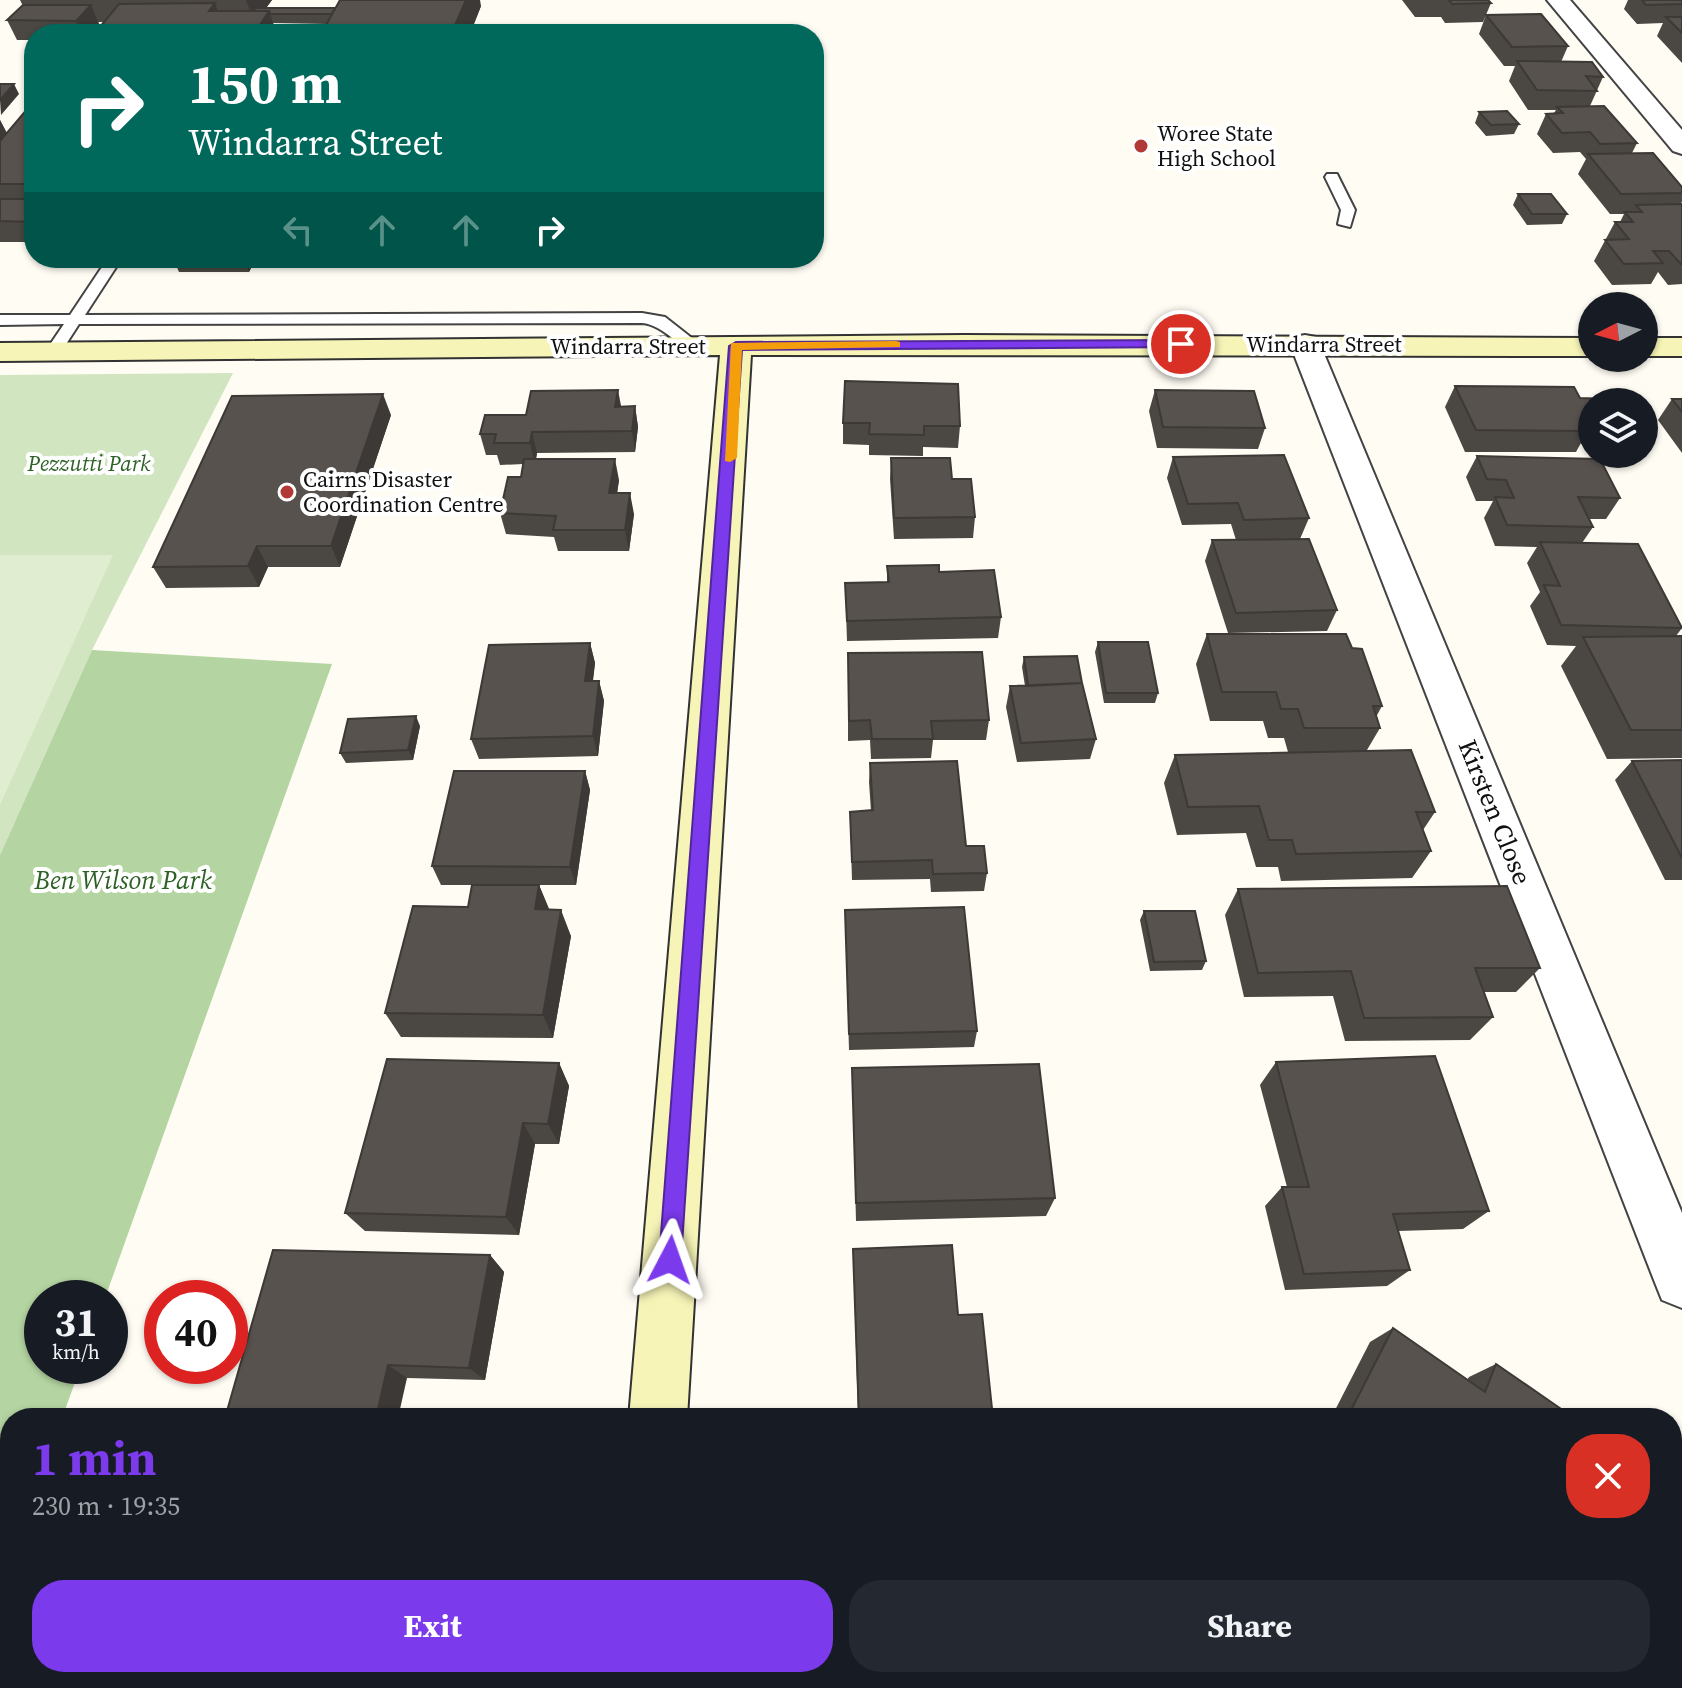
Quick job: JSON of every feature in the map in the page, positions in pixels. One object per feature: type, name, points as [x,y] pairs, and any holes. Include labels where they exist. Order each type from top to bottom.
[{"type":"street","points":[[1558,0],[1682,146]]},
{"type":"street","name":"Windarra Street","points":[[0,352],[1305,344],[1578,347]]},
{"type":"street","name":"Kirsten Close","points":[[1305,344],[1682,1280]]},
{"type":"street","points":[[659,1408],[715,346]]},
{"type":"street","points":[[1658,347],[1682,347]]},
{"type":"lane","points":[[1332,177],[1348,210],[1345,224]]},
{"type":"lane","points":[[53,352],[108,268]]},
{"type":"lane","points":[[0,320],[642,318],[660,320],[715,346]]},
{"type":"green space","name":"Pezzutti Park","points":[[233,373],[92,650],[0,855],[0,375]]},
{"type":"green space","points":[[0,555],[113,555],[0,805]]},
{"type":"green space","name":"Ben Wilson Park","points":[[92,650],[332,664],[111,1280],[24,1280],[24,1384],[74,1384],[66,1408],[0,1408],[0,855]]},
{"type":"building","points":[[340,0],[466,0],[455,24],[327,24]]},
{"type":"building","points":[[1449,0],[1488,0],[1491,3],[1452,4]]},
{"type":"building","points":[[1642,0],[1682,0],[1682,4],[1646,5]]},
{"type":"building","points":[[215,3],[209,11],[269,11],[261,24],[102,24],[119,4]]},
{"type":"building","points":[[23,5],[91,5],[76,21],[7,20]]},
{"type":"building","points":[[256,8],[335,8],[332,14],[270,14],[269,11],[253,11]]},
{"type":"building","points":[[1541,14],[1568,46],[1512,47],[1486,15]]},
{"type":"building","points":[[1666,17],[1682,17],[1682,33]]},
{"type":"building","points":[[1517,61],[1592,62],[1603,77],[1586,76],[1597,91],[1537,90]]},
{"type":"building","points":[[0,84],[14,84],[0,100]]},
{"type":"building","points":[[1604,106],[1637,143],[1600,144],[1590,132],[1562,133],[1546,114],[1563,113],[1557,107]]},
{"type":"building","points":[[1507,111],[1519,124],[1491,125],[1479,112]]},
{"type":"building","points":[[24,113],[24,184],[0,184],[0,141]]},
{"type":"building","points":[[1653,153],[1682,187],[1682,193],[1621,194],[1588,154]]},
{"type":"building","points":[[1518,194],[1551,194],[1567,214],[1532,214]]},
{"type":"building","points":[[0,199],[24,199],[24,222],[0,221]]},
{"type":"building","points":[[1682,204],[1682,264],[1669,251],[1653,251],[1663,263],[1624,264],[1605,240],[1629,239],[1615,222],[1633,222],[1625,212],[1642,212],[1636,205]]},
{"type":"building","points":[[845,381],[958,384],[960,426],[924,426],[924,435],[869,434],[870,423],[843,423]]},
{"type":"building","points":[[1455,386],[1574,387],[1578,394],[1578,431],[1476,430]]},
{"type":"building","points":[[618,390],[615,407],[635,406],[632,431],[532,432],[530,443],[494,443],[496,434],[480,434],[485,415],[526,415],[531,391]]},
{"type":"building","points":[[1155,390],[1254,391],[1265,428],[1163,427]]},
{"type":"building","name":"Cairns Disaster Coordination Centre","points":[[383,394],[331,546],[257,546],[248,566],[153,567],[232,396]]},
{"type":"building","points":[[1672,399],[1682,399],[1682,412]]},
{"type":"building","points":[[1284,455],[1309,518],[1244,520],[1238,503],[1188,504],[1173,457]]},
{"type":"building","points":[[1477,456],[1578,458],[1578,468],[1605,468],[1620,498],[1578,497],[1593,527],[1507,525],[1495,497],[1514,498],[1506,480],[1487,479]]},
{"type":"building","points":[[891,458],[950,458],[952,479],[971,479],[975,517],[894,518]]},
{"type":"building","points":[[524,459],[615,459],[609,493],[630,493],[625,530],[553,530],[556,516],[500,513],[508,477],[521,477]]},
{"type":"building","points":[[1309,539],[1337,610],[1236,613],[1212,540]]},
{"type":"building","points":[[1540,542],[1638,544],[1682,628],[1561,625],[1544,585],[1560,586]]},
{"type":"building","points":[[939,565],[939,572],[994,570],[1001,617],[847,621],[845,583],[889,582],[887,566]]},
{"type":"building","points":[[1207,634],[1346,634],[1352,648],[1362,649],[1382,706],[1373,706],[1380,728],[1304,728],[1298,709],[1281,709],[1276,692],[1222,692]]},
{"type":"building","points":[[1682,636],[1682,730],[1631,730],[1583,637]]},
{"type":"building","points":[[1098,642],[1148,642],[1158,693],[1106,693]]},
{"type":"building","points":[[590,643],[585,681],[599,681],[593,736],[471,739],[489,645]]},
{"type":"building","points":[[982,652],[989,720],[931,721],[933,739],[872,739],[870,720],[849,721],[848,653]]},
{"type":"building","points":[[1077,656],[1082,683],[1028,686],[1024,657]]},
{"type":"building","points":[[1082,683],[1096,739],[1021,743],[1010,686]]},
{"type":"building","points":[[416,716],[408,750],[340,753],[348,719]]},
{"type":"building","points":[[1411,750],[1435,812],[1416,812],[1431,851],[1296,854],[1292,840],[1269,840],[1259,806],[1188,807],[1175,755]]},
{"type":"building","points":[[1682,760],[1682,858],[1632,761]]},
{"type":"building","points":[[957,761],[966,846],[984,846],[987,873],[933,874],[932,860],[852,862],[850,812],[873,810],[870,763]]},
{"type":"building","points":[[454,771],[585,771],[570,867],[432,866]]},
{"type":"building","points":[[472,885],[539,885],[535,909],[561,910],[543,1015],[385,1013],[413,906],[468,907]]},
{"type":"building","points":[[1507,886],[1540,968],[1475,968],[1493,1017],[1364,1018],[1351,971],[1258,973],[1238,889]]},
{"type":"building","points":[[964,907],[977,1031],[849,1034],[845,910]]},
{"type":"building","points":[[1144,911],[1195,911],[1206,961],[1154,962]]},
{"type":"building","points":[[1435,1056],[1489,1211],[1393,1214],[1410,1270],[1304,1274],[1282,1187],[1309,1187],[1276,1062]]},
{"type":"building","points":[[387,1059],[559,1063],[548,1124],[523,1123],[506,1217],[345,1213]]},
{"type":"building","points":[[1039,1064],[1055,1198],[856,1203],[852,1068]]},
{"type":"building","points":[[952,1245],[958,1315],[982,1314],[992,1408],[859,1408],[853,1249]]},
{"type":"building","points":[[273,1250],[490,1255],[469,1368],[388,1365],[378,1408],[228,1408],[235,1384],[248,1384],[248,1338]]},
{"type":"building","points":[[1393,1328],[1485,1392],[1496,1364],[1560,1408],[1352,1408]]},
{"type":"slow traffic","points":[[730,458],[736,346],[896,345]]},
{"type":"place","name":"Woree State High School","points":[[1141,146]]},
{"type":"place","name":"Cairns Disaster Coordination Centre","points":[[287,492]]},
{"type":"route","points":[[670,1260],[736,346],[1181,344]]}]
